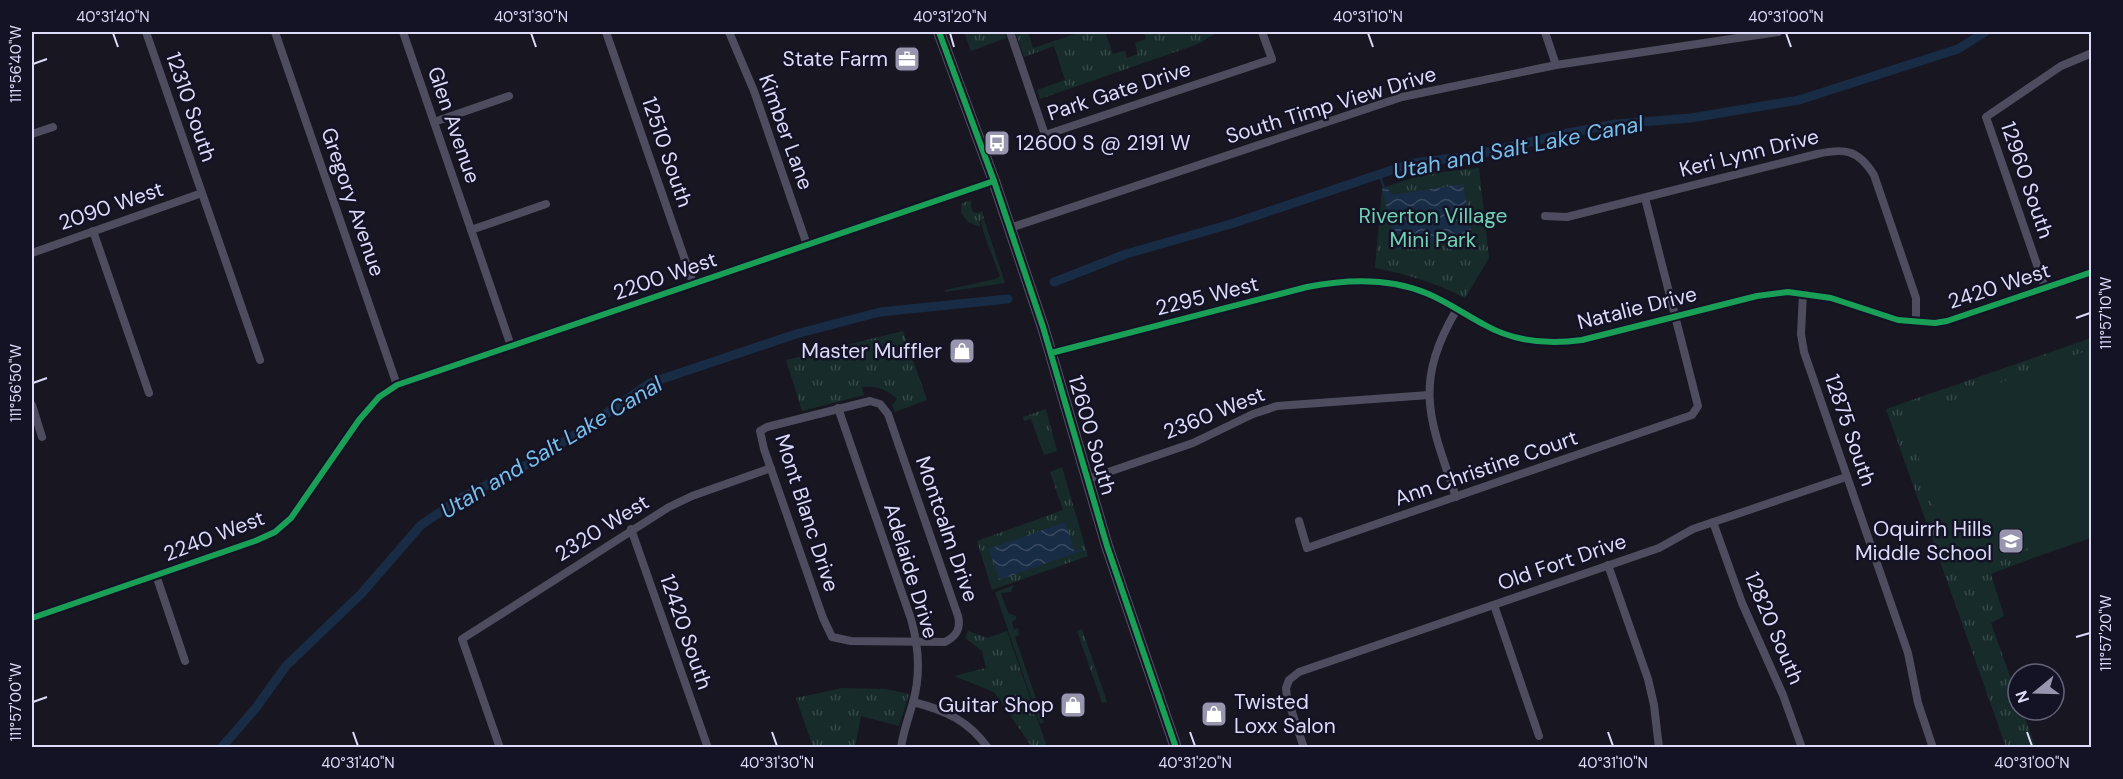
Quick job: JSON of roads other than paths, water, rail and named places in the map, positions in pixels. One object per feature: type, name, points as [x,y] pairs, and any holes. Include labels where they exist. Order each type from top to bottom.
[{"type":"main road","name":"12600 South","points":[[939,32],[1010,228],[1051,353],[1107,546],[1176,747]]},
{"type":"street","name":"12310 South","points":[[146,32],[260,360]]},
{"type":"street","name":"Gregory Avenue","points":[[275,32],[397,385]]},
{"type":"street","name":"Glen Avenue","points":[[402,32],[511,346]]},
{"type":"street","name":"12510 South","points":[[606,32],[693,283]]},
{"type":"street","name":"Kimber Lane","points":[[729,32],[753,91],[807,245]]},
{"type":"street","name":"Park Gate Drive","points":[[1010,32],[1045,135],[1272,59],[1263,32]]},
{"type":"street","points":[[1545,32],[1556,65]]},
{"type":"street","name":"South Timp View Drive","points":[[1010,228],[1402,97],[1556,65],[1778,32]]},
{"type":"street","name":"12960 South","points":[[2045,288],[1986,117],[2061,66],[2091,53]]},
{"type":"street","points":[[434,122],[508,96]]},
{"type":"street","points":[[32,134],[53,127]]},
{"type":"street","name":"Keri Lynn Drive","points":[[1545,216],[1567,217],[1832,151],[1847,151],[1861,159],[1874,175],[1916,298],[1916,322]]},
{"type":"street","name":"2200 West","points":[[360,420],[379,397],[397,385],[994,181]]},
{"type":"street","name":"2090 West","points":[[32,253],[202,193]]},
{"type":"street","points":[[1645,198],[1675,316]]},
{"type":"street","points":[[471,230],[546,204]]},
{"type":"street","points":[[93,231],[149,393]]},
{"type":"street","name":"2420 West","points":[[1916,322],[1935,323],[1958,319],[2091,272]]},
{"type":"street","name":"2295 West","points":[[1051,353],[1307,287],[1341,281],[1373,281]]},
{"type":"street","name":"Natalie Drive","points":[[1373,281],[1425,292],[1502,333],[1527,340],[1549,342],[1582,340],[1757,296],[1788,292],[1830,298],[1898,320],[1916,322]]},
{"type":"street","name":"12875 South","points":[[1803,293],[1802,343],[1911,664],[1918,703],[1934,747]]},
{"type":"street","points":[[1456,497],[1435,435],[1429,395],[1436,350],[1457,309]]},
{"type":"street","name":"Ann Christine Court","points":[[1299,521],[1307,548],[1692,416],[1698,406],[1675,316]]},
{"type":"street","name":"2360 West","points":[[1088,479],[1193,443],[1253,414],[1277,406],[1429,395]]},
{"type":"street","name":"Mont Blanc Drive","points":[[876,402],[864,402],[777,423],[760,431],[822,618],[832,637],[851,641],[917,642]]},
{"type":"street","name":"Montcalm Drive","points":[[876,402],[888,414],[959,621],[958,631],[950,639],[940,642],[917,642]]},
{"type":"street","points":[[32,405],[42,437]]},
{"type":"street","name":"Adelaide Drive","points":[[838,408],[917,642],[919,669],[901,747]]},
{"type":"street","name":"2240 West","points":[[32,618],[255,541],[281,528],[291,518],[360,420]]},
{"type":"street","name":"2320 West","points":[[500,747],[462,639],[631,529],[669,507],[692,496],[771,468]]},
{"type":"street","name":"Old Fort Drive","points":[[1304,747],[1286,688],[1289,680],[1299,672],[1659,548],[1713,522],[1846,477]]},
{"type":"street","name":"12820 South","points":[[1713,522],[1739,594],[1783,694],[1802,747]]},
{"type":"street","name":"12420 South","points":[[631,529],[708,747]]},
{"type":"street","points":[[1608,565],[1651,692],[1659,747]]},
{"type":"street","points":[[156,575],[185,661]]},
{"type":"street","points":[[1494,605],[1539,736]]},
{"type":"street","points":[[913,702],[957,717],[988,747]]},
{"type":"water","points":[[1463,184],[1472,235],[1397,249],[1382,189],[1386,187],[1393,195]]},
{"type":"water","points":[[1065,522],[1075,553],[999,580],[989,549]]},
{"type":"waterway","name":"Utah and Salt Lake Canal","points":[[1054,282],[1126,254],[1234,223],[1413,163],[1470,156],[1616,124],[1691,118],[1799,100],[1958,49],[1985,32]]},
{"type":"waterway","points":[[1380,175],[1384,188]]},
{"type":"waterway","name":"Utah and Salt Lake Canal","points":[[221,748],[255,709],[286,666],[361,594],[421,525],[461,498],[534,461],[650,383],[796,334],[880,312],[1008,299]]},
{"type":"waterway","points":[[1075,552],[1080,550]]},
{"type":"place","name":"State Farm","points":[[907,59]]},
{"type":"place","name":"12600 S @ 2191 W","points":[[997,143]]},
{"type":"place","name":"Master Muffler","points":[[962,351]]},
{"type":"place","name":"Oquirrh Hills Middle School","points":[[2011,541]]},
{"type":"place","name":"Guitar Shop","points":[[1073,705]]},
{"type":"place","name":"Twisted Loxx Salon","points":[[1214,714]]},
{"type":"park label","name":"Riverton Village Mini Park","points":[[1433,228]]}]
